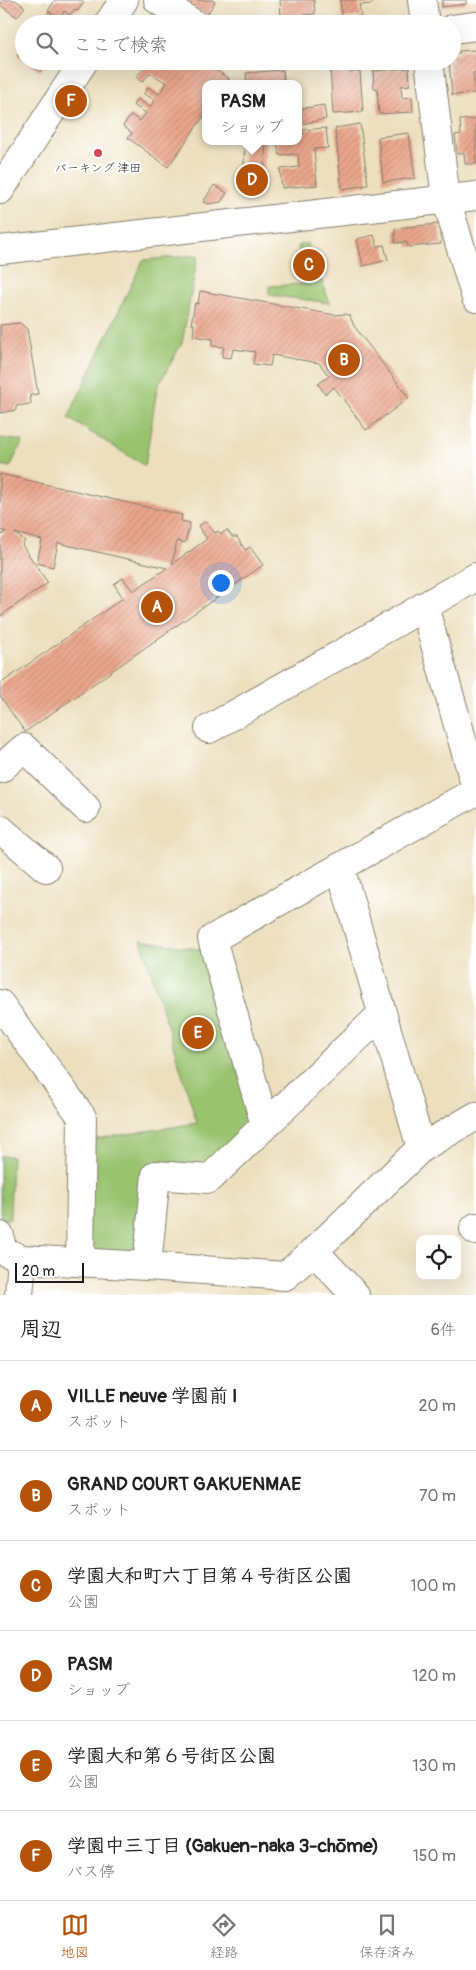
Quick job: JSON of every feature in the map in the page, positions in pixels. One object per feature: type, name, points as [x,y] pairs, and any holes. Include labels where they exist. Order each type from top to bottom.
[{"type":"street","points":[[114,15],[124,0]]},
{"type":"street","points":[[158,0],[180,15]]},
{"type":"street","points":[[422,0],[424,15]]},
{"type":"street","points":[[461,28],[476,26]]},
{"type":"street","points":[[0,190],[78,70]]},
{"type":"street","points":[[430,70],[446,199],[476,298]]},
{"type":"street","points":[[0,250],[476,196]]},
{"type":"street","points":[[209,729],[476,577]]},
{"type":"street","points":[[265,1124],[212,940],[476,789],[424,606]]},
{"type":"street","points":[[4,756],[24,748],[86,808]]},
{"type":"street","points":[[0,829],[46,868]]},
{"type":"street","points":[[340,867],[420,1148]]},
{"type":"street","points":[[0,1004],[82,1117],[80,1262]]},
{"type":"street","points":[[148,1266],[156,1175],[209,1179],[382,1014]]},
{"type":"street","points":[[0,1236],[1,1250],[22,1259],[285,1276],[314,1251],[420,1148],[476,1116]]},
{"type":"street","points":[[476,1227],[474,1229],[476,1231]]},
{"type":"street","points":[[314,1251],[355,1295]]},
{"type":"street","points":[[19,1295],[22,1259]]},
{"type":"green space","points":[[307,243],[330,303],[269,295],[269,286],[305,284],[298,246]]},
{"type":"green space","points":[[198,255],[182,343],[157,388],[145,466],[68,418],[143,260]]},
{"type":"green space","points":[[0,438],[23,441],[10,467],[0,465]]},
{"type":"green space","points":[[141,940],[203,950],[251,1116],[249,1127],[207,1167],[154,1165],[138,1250],[130,1256],[94,1253],[88,1245],[89,1140],[197,1123]]},
{"type":"green space","points":[[0,1156],[12,1156],[10,1219],[0,1219]]},
{"type":"building","points":[[3,0],[15,0],[25,7],[19,15],[15,16],[0,5]]},
{"type":"building","points":[[55,0],[81,0],[84,2],[78,11],[75,9],[70,15],[64,11],[62,15],[55,15],[48,11]]},
{"type":"building","points":[[182,0],[212,0],[215,2],[207,15]]},
{"type":"building","points":[[280,0],[314,0],[315,14],[281,15]]},
{"type":"building","points":[[340,0],[372,0],[372,4],[359,5],[361,15],[342,15]]},
{"type":"building","points":[[442,0],[466,0],[466,4],[442,7]]},
{"type":"building","points":[[476,50],[476,72],[473,73],[475,93],[452,95],[450,70],[461,70],[461,51]]},
{"type":"building","points":[[142,70],[216,70],[229,79],[202,80],[202,119],[168,167],[128,138],[132,133],[123,126],[131,115],[140,121],[146,113],[133,105],[137,99],[150,107],[155,100],[144,94],[148,87],[159,94],[167,83],[150,73],[142,82],[136,77]]},
{"type":"building","points":[[283,70],[284,80],[247,80],[246,73]]},
{"type":"building","points":[[330,70],[360,71],[363,112],[333,114]]},
{"type":"building","points":[[409,70],[410,85],[401,86],[402,98],[412,97],[413,112],[379,114],[377,88],[374,89],[373,71]]},
{"type":"building","points":[[324,105],[326,119],[302,124],[302,109]]},
{"type":"building","points":[[476,119],[476,164],[465,164],[464,153],[457,154],[455,135],[461,134],[460,120]]},
{"type":"building","points":[[360,124],[368,185],[342,189],[335,128]]},
{"type":"building","points":[[326,128],[328,148],[314,149],[317,185],[282,188],[280,169],[299,167],[298,154],[279,155],[278,145],[302,145],[303,130]]},
{"type":"building","points":[[409,133],[415,178],[383,182],[378,137]]},
{"type":"building","points":[[245,145],[266,145],[263,186],[243,184]]},
{"type":"building","points":[[214,185],[227,193],[221,202],[209,204],[203,202]]},
{"type":"building","points":[[439,224],[441,244],[408,247],[407,242],[395,243],[395,228]]},
{"type":"building","points":[[374,235],[377,246],[384,245],[388,260],[363,266],[357,239]]},
{"type":"building","points":[[200,291],[350,316],[354,326],[409,398],[366,430],[334,387],[325,394],[318,384],[329,376],[319,363],[272,355],[270,366],[253,364],[255,352],[233,349],[231,358],[222,357],[224,347],[212,346],[213,339],[193,336],[194,324],[191,324],[195,303],[198,304]]},
{"type":"building","points":[[20,323],[27,329],[38,394],[30,395],[31,404],[16,406],[16,410],[0,413],[0,325]]},
{"type":"building","points":[[0,474],[182,515],[181,521],[190,523],[185,543],[177,541],[172,564],[207,539],[198,526],[206,521],[215,533],[218,531],[221,534],[227,530],[232,537],[237,537],[245,550],[250,547],[263,565],[25,732],[0,696],[0,684],[123,598],[114,584],[123,578],[133,591],[167,568],[58,543],[53,567],[37,563],[42,540],[14,533],[25,541],[22,545],[48,583],[0,616],[0,536],[6,532],[0,530]]},
{"type":"place","name":"学園中三丁目 (Gakuen-naka 3-chōme)","points":[[71,101]]},
{"type":"place","name":"パーキング 津田","points":[[98,153]]},
{"type":"place","name":"PASM","points":[[252,180]]},
{"type":"place","name":"学園大和町六丁目第４号街区公園","points":[[309,265]]},
{"type":"place","name":"GRAND COURT GAKUENMAE","points":[[344,360]]},
{"type":"place","name":"VILLE neuve 学園前 I","points":[[157,607]]},
{"type":"place","name":"学園大和第６号街区公園","points":[[198,1033]]}]
